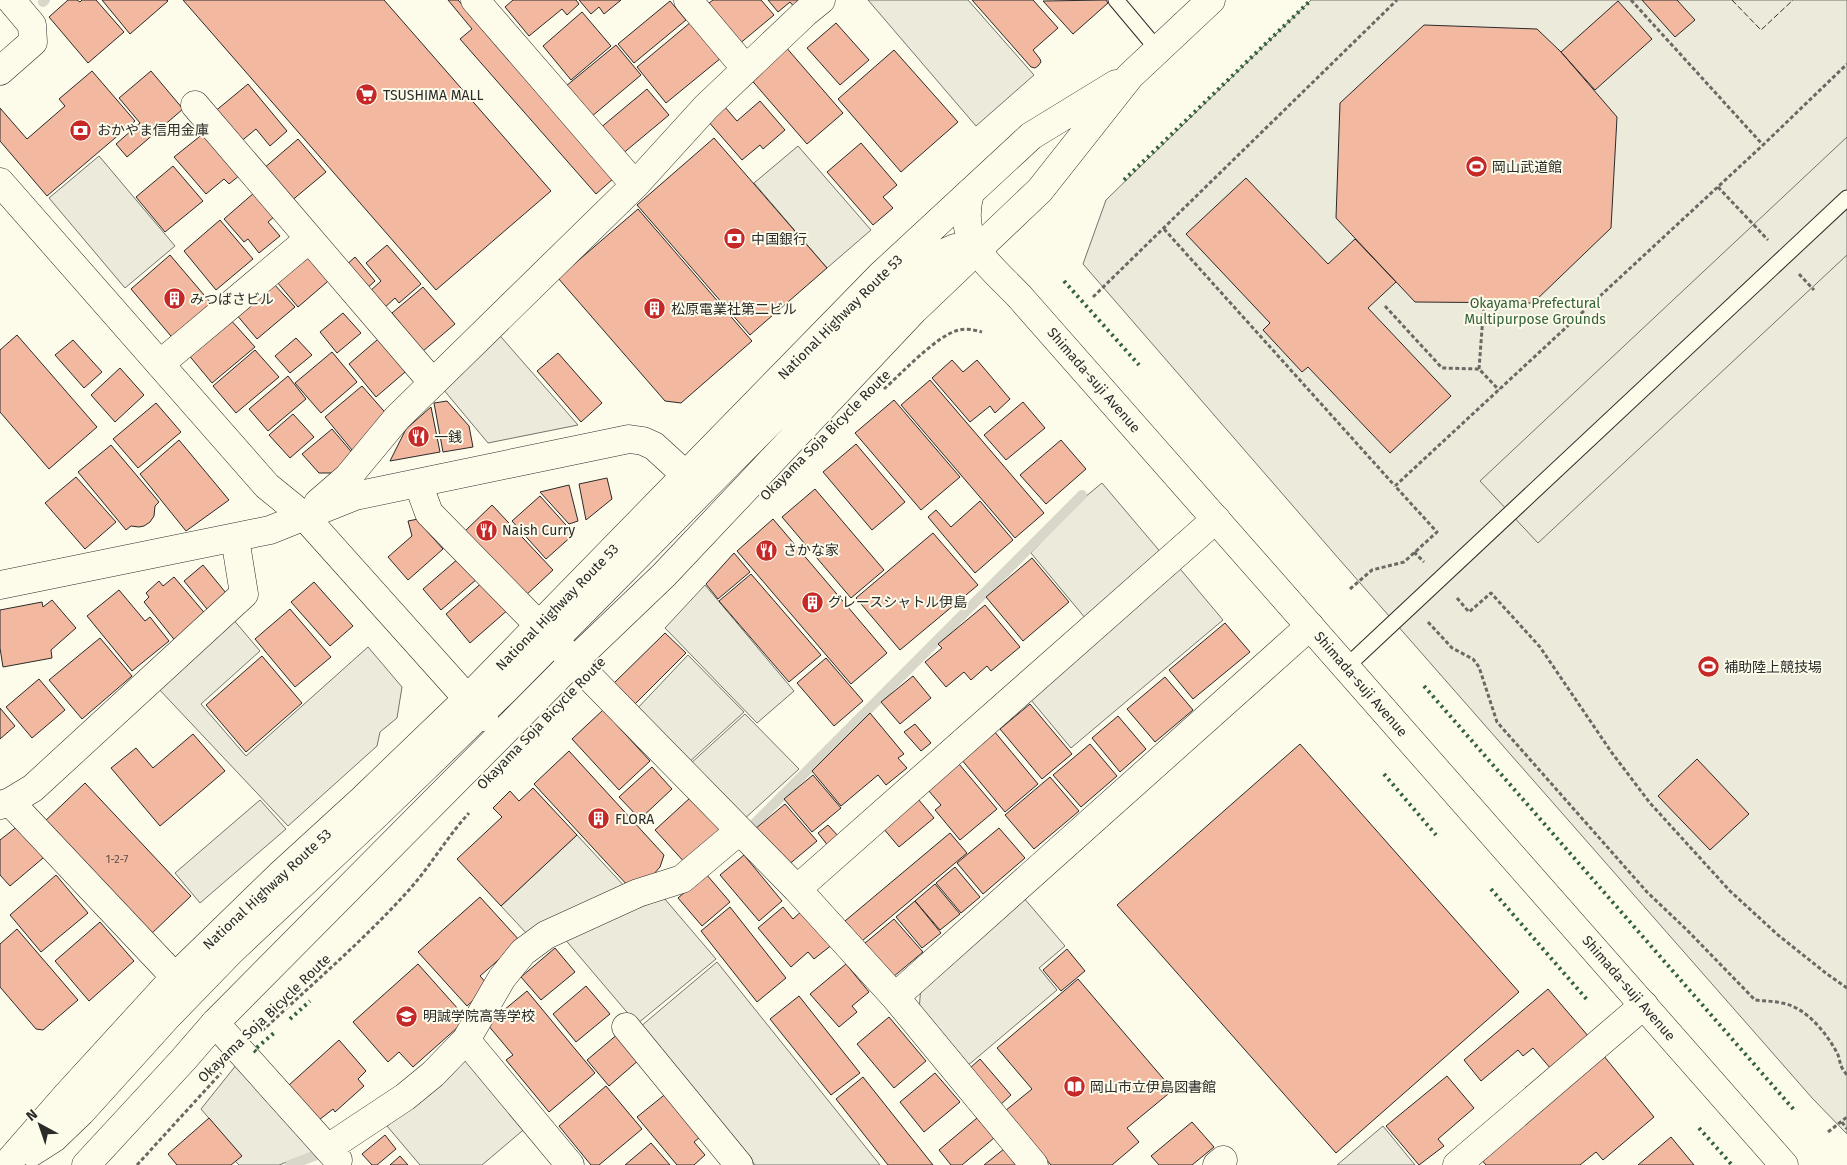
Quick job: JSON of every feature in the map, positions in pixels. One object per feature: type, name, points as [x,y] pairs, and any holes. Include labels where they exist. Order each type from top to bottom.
[{"type":"main road","points":[[0,71],[33,42],[32,25],[11,0]]},
{"type":"main road","points":[[475,0],[635,185]]},
{"type":"main road","points":[[688,0],[746,69]]},
{"type":"main road","points":[[304,516],[348,477],[397,418],[635,185],[706,107],[821,0]]},
{"type":"main road","name":"National Highway Route 53","points":[[86,1165],[215,1023],[574,661],[664,575],[914,310],[1040,190],[1130,76],[1211,0]]},
{"type":"main road","name":"National Highway Route 53","points":[[693,482],[871,285],[1031,136],[1130,76]]},
{"type":"main road","points":[[195,105],[433,383]]},
{"type":"main road","points":[[0,182],[267,486],[304,516],[500,735]]},
{"type":"main road","name":"Shimada-suji Avenue","points":[[970,193],[965,208],[966,221],[977,251],[1020,297],[1784,1165]]},
{"type":"main road","points":[[160,364],[309,238]]},
{"type":"main road","points":[[13,1165],[54,1138],[68,1125],[166,1018],[231,951],[378,813],[474,706],[693,482],[938,256],[955,248],[977,251]]},
{"type":"main road","points":[[0,585],[270,530],[355,496],[629,439],[643,441],[654,446],[693,482]]},
{"type":"main road","points":[[418,483],[429,513],[797,889],[895,997],[1034,1165]]},
{"type":"main road","points":[[797,889],[1216,520]]},
{"type":"main road","points":[[176,977],[5,803],[33,788],[244,594],[235,538]]},
{"type":"main road","points":[[895,997],[1310,626]]},
{"type":"main road","name":"National Highway Route 53","points":[[6,1165],[176,977],[267,888],[363,799],[474,706]]},
{"type":"main road","points":[[215,1023],[326,1156],[433,1074],[466,1040],[502,978],[523,952],[546,935],[638,894],[682,879],[739,831]]},
{"type":"main road","points":[[1457,1165],[1644,1005]]},
{"type":"main road","points":[[626,1027],[739,1165]]},
{"type":"main road","points":[[466,1040],[570,1165]]},
{"type":"lane","points":[[1116,0],[1158,50]]},
{"type":"lane","points":[[1346,667],[1847,198]]},
{"type":"path","points":[[1093,297],[1397,0]]},
{"type":"path","points":[[1631,0],[1763,145]]},
{"type":"path","points":[[1396,486],[1763,145],[1847,64]]},
{"type":"path","points":[[1718,186],[1753,225]]},
{"type":"path","points":[[1164,229],[1437,532],[1404,562],[1372,570],[1350,589]]},
{"type":"path","points":[[1479,369],[1484,303]]},
{"type":"path","points":[[1385,306],[1442,368],[1479,369],[1499,390]]},
{"type":"path","name":"Okayama Soja Bicycle Route","points":[[882,391],[941,338],[957,330],[970,329],[982,332]]},
{"type":"path","points":[[1456,598],[1469,612],[1490,593],[1540,647],[1612,753],[1650,804],[1730,891],[1771,929],[1847,988]]},
{"type":"path","points":[[1412,605],[1452,648],[1473,659],[1479,667],[1497,722],[1647,892],[1755,1000],[1784,1003],[1801,1010],[1821,1028],[1837,1052],[1840,1066],[1847,1075]]},
{"type":"path","name":"Okayama Soja Bicycle Route","points":[[137,1165],[241,1052],[352,949],[410,890],[459,824],[475,807]]},
{"type":"path","points":[[1828,1132],[1847,1117]]},
{"type":"path","points":[[1842,1122],[1847,1128]]},
{"type":"green space","name":"Okayama Prefectural Multipurpose Grounds","points":[[1311,0],[1847,0],[1847,1134],[1813,1099],[1083,264],[1106,200]]},
{"type":"green space","points":[[664,898],[716,959],[637,1024],[563,937]]},
{"type":"shaded area","points":[[868,0],[968,0],[1034,75],[976,126]]},
{"type":"shaded area","points":[[1847,137],[1847,255],[1538,543],[1480,481]]},
{"type":"shaded area","points":[[798,146],[871,230],[827,268],[754,183]]},
{"type":"shaded area","points":[[99,156],[175,246],[125,288],[49,198]]},
{"type":"shaded area","points":[[495,330],[578,425],[488,443],[438,383]]},
{"type":"shaded area","points":[[1102,483],[1163,555],[1086,619],[1031,553],[1073,507]]},
{"type":"shaded area","points":[[1176,564],[1223,620],[1071,748],[1026,694]]},
{"type":"shaded area","points":[[705,585],[794,691],[757,723],[665,628]]},
{"type":"shaded area","points":[[232,618],[260,651],[201,704],[246,756],[368,647],[402,687],[397,718],[380,732],[377,746],[288,826],[156,686]]},
{"type":"shaded area","points":[[688,655],[744,712],[687,764],[634,712]]},
{"type":"shaded area","points":[[745,714],[799,769],[742,821],[689,765]]},
{"type":"shaded area","points":[[260,800],[286,829],[200,903],[175,873]]},
{"type":"shaded area","points":[[577,835],[627,889],[528,935],[501,906]]},
{"type":"shaded area","points":[[1023,897],[1065,946],[1039,968],[1057,990],[966,1067],[919,1012],[921,984]]},
{"type":"shaded area","points":[[717,962],[880,1165],[755,1165],[640,1027]]},
{"type":"shaded area","points":[[470,1056],[528,1126],[482,1165],[420,1165],[387,1126]]},
{"type":"shaded area","points":[[237,1064],[313,1152],[279,1165],[239,1165],[235,1161],[241,1156],[201,1109]]},
{"type":"shaded area","points":[[1383,1126],[1415,1165],[1337,1165]]},
{"type":"building","points":[[68,0],[80,2],[82,0],[96,0],[124,32],[88,63],[49,17]]},
{"type":"building","points":[[102,0],[167,0],[168,1],[130,34]]},
{"type":"building","name":"TSUSHIMA MALL","points":[[183,0],[384,0],[551,191],[436,290]]},
{"type":"building","points":[[448,0],[458,0],[614,178],[596,194],[460,39],[472,29]]},
{"type":"building","points":[[513,0],[576,0],[579,4],[567,15],[562,9],[529,36],[505,7]]},
{"type":"building","points":[[579,0],[621,0],[604,14],[599,7],[591,14]]},
{"type":"building","points":[[713,0],[761,0],[774,15],[738,45],[705,6]]},
{"type":"building","points":[[768,0],[805,0],[795,8],[790,2],[778,12]]},
{"type":"building","points":[[972,0],[1033,0],[1058,28],[1033,50],[1041,62],[1038,66],[1035,68],[1031,67]]},
{"type":"building","points":[[1106,0],[1108,3],[1073,34],[1043,1]]},
{"type":"building","points":[[1642,0],[1677,0],[1695,20],[1675,37]]},
{"type":"building","points":[[670,1],[686,20],[634,63],[618,44]]},
{"type":"building","points":[[1618,1],[1652,39],[1595,90],[1561,52]]},
{"type":"building","points":[[582,12],[611,46],[571,80],[543,46]]},
{"type":"building","points":[[691,22],[721,58],[666,103],[637,67]]},
{"type":"building","points":[[836,23],[869,60],[840,85],[807,48]]},
{"type":"building","name":"岡山武道館","points":[[1424,25],[1537,29],[1561,52],[1617,117],[1611,228],[1533,303],[1415,302],[1336,218],[1340,103]]},
{"type":"building","points":[[616,45],[641,75],[591,117],[566,86]]},
{"type":"building","points":[[784,45],[843,113],[807,144],[748,76]]},
{"type":"building","points":[[894,50],[958,122],[901,172],[838,99]]},
{"type":"building","name":"おかやま信用金庫","points":[[92,71],[135,121],[47,196],[0,141],[0,108],[27,139],[65,106],[59,99]]},
{"type":"building","points":[[151,71],[183,109],[127,157],[116,144],[140,123],[119,98]]},
{"type":"building","points":[[248,84],[287,131],[270,146],[256,129],[239,143],[213,113]]},
{"type":"building","points":[[647,89],[669,115],[621,155],[599,129]]},
{"type":"building","points":[[760,101],[785,130],[763,149],[760,145],[742,160],[707,120],[724,106],[737,121]]},
{"type":"building","points":[[204,133],[240,175],[229,184],[224,179],[206,194],[174,157]]},
{"type":"building","points":[[714,138],[827,268],[750,335],[637,205]]},
{"type":"building","points":[[298,139],[326,172],[290,202],[263,169]]},
{"type":"building","points":[[861,143],[897,185],[883,197],[893,208],[873,225],[827,172]]},
{"type":"building","points":[[173,166],[203,201],[165,232],[136,197]]},
{"type":"building","points":[[1246,178],[1328,264],[1355,239],[1396,282],[1368,308],[1451,396],[1390,453],[1308,367],[1302,372],[1263,330],[1270,323],[1186,234]]},
{"type":"building","points":[[255,192],[275,216],[268,222],[280,236],[259,253],[248,239],[244,242],[224,219]]},
{"type":"building","name":"松原電業社第二ビル","points":[[638,209],[752,341],[681,403],[665,401],[558,278]]},
{"type":"building","points":[[220,220],[253,259],[216,290],[184,251]]},
{"type":"building","points":[[387,245],[421,284],[399,303],[395,298],[383,309],[369,292],[381,281],[366,263]]},
{"type":"building","points":[[313,251],[334,276],[298,307],[277,282]]},
{"type":"building","name":"みつばさビル","points":[[170,255],[216,309],[176,342],[131,289]]},
{"type":"building","points":[[355,257],[375,281],[364,291],[344,267]]},
{"type":"building","points":[[273,283],[295,307],[257,339],[236,314]]},
{"type":"building","points":[[423,287],[455,324],[423,351],[392,313]]},
{"type":"building","points":[[343,313],[361,333],[337,353],[320,332]]},
{"type":"building","points":[[229,318],[255,347],[212,383],[187,353]]},
{"type":"building","points":[[384,334],[411,367],[376,397],[349,364]]},
{"type":"building","points":[[17,335],[97,427],[49,469],[0,412],[0,350]]},
{"type":"building","points":[[296,338],[312,355],[290,373],[275,356]]},
{"type":"building","points":[[73,340],[102,372],[84,388],[55,355]]},
{"type":"building","points":[[255,350],[279,377],[236,413],[213,386]]},
{"type":"building","points":[[332,352],[357,382],[321,413],[295,383]]},
{"type":"building","points":[[558,353],[602,403],[581,422],[537,371]]},
{"type":"building","points":[[952,360],[963,372],[977,360],[1010,399],[995,413],[990,406],[970,422],[932,378]]},
{"type":"building","points":[[120,368],[144,395],[115,422],[91,395]]},
{"type":"building","points":[[288,376],[306,399],[268,431],[249,409]]},
{"type":"building","points":[[930,380],[1044,513],[1015,538],[901,405]]},
{"type":"building","points":[[362,386],[390,418],[352,450],[325,417]]},
{"type":"building","points":[[894,400],[960,477],[921,510],[855,433]]},
{"type":"building","points":[[447,401],[469,426],[473,447],[443,452],[434,403]]},
{"type":"building","points":[[1023,402],[1045,428],[1006,460],[984,435]]},
{"type":"building","points":[[156,403],[181,432],[138,468],[113,439]]},
{"type":"building","points":[[431,407],[440,452],[390,461],[406,429]]},
{"type":"building","points":[[293,414],[314,437],[290,458],[269,435]]},
{"type":"building","points":[[332,429],[355,456],[335,473],[319,473],[302,454]]},
{"type":"building","points":[[179,440],[229,500],[186,531],[140,474]]},
{"type":"building","points":[[1061,440],[1086,469],[1046,504],[1020,475]]},
{"type":"building","points":[[856,444],[905,502],[872,530],[823,472]]},
{"type":"building","points":[[111,445],[159,502],[155,506],[154,516],[144,526],[131,526],[126,530],[78,472]]},
{"type":"building","points":[[76,477],[116,522],[85,549],[45,503]]},
{"type":"building","points":[[607,478],[612,499],[586,520],[579,484]]},
{"type":"building","points":[[569,485],[578,521],[569,524],[540,492]]},
{"type":"building","points":[[815,489],[884,570],[851,598],[782,517]]},
{"type":"building","points":[[540,496],[574,534],[546,559],[512,521]]},
{"type":"building","points":[[980,501],[1013,540],[975,573],[928,517],[936,510],[951,527]]},
{"type":"building","points":[[492,505],[553,570],[524,597],[464,532]]},
{"type":"building","points":[[423,518],[426,530],[443,549],[408,580],[388,557],[412,536],[408,521]]},
{"type":"building","name":"グレースシャトル伊島","points":[[773,519],[887,653],[851,684],[737,551]]},
{"type":"building","points":[[933,533],[978,585],[900,650],[856,598]]},
{"type":"building","points":[[734,553],[750,572],[718,599],[706,584]]},
{"type":"building","points":[[459,558],[477,579],[441,610],[423,589]]},
{"type":"building","points":[[1032,558],[1069,602],[1023,641],[986,597]]},
{"type":"building","points":[[203,565],[226,593],[207,609],[184,581]]},
{"type":"building","points":[[751,574],[821,655],[789,682],[719,601]]},
{"type":"building","points":[[174,577],[208,617],[177,643],[144,602],[149,597],[146,593],[159,581],[163,586]]},
{"type":"building","points":[[485,580],[510,608],[470,643],[446,614]]},
{"type":"building","points":[[314,582],[353,626],[330,646],[291,602]]},
{"type":"building","points":[[119,590],[145,621],[150,617],[169,641],[132,671],[87,616]]},
{"type":"building","points":[[52,600],[76,628],[51,650],[52,658],[3,667],[0,648],[0,610],[42,602],[43,607]]},
{"type":"building","points":[[985,605],[1020,647],[991,671],[987,666],[971,680],[964,672],[946,687],[925,662],[942,648],[938,644]]},
{"type":"building","points":[[290,609],[331,657],[295,687],[255,639]]},
{"type":"building","points":[[1225,623],[1250,652],[1193,699],[1169,670]]},
{"type":"building","points":[[665,633],[686,653],[634,705],[613,684]]},
{"type":"building","points":[[100,638],[132,676],[82,719],[49,680]]},
{"type":"building","points":[[262,656],[302,703],[246,752],[206,705]]},
{"type":"building","points":[[826,658],[863,701],[834,726],[797,683]]},
{"type":"building","points":[[913,676],[931,698],[900,724],[881,702]]},
{"type":"building","points":[[1165,677],[1193,710],[1155,742],[1127,709]]},
{"type":"building","points":[[39,679],[65,710],[32,738],[6,707]]},
{"type":"building","points":[[1030,704],[1072,754],[1042,779],[1000,729]]},
{"type":"building","points":[[0,708],[15,726],[0,739]]},
{"type":"building","points":[[603,710],[650,761],[619,790],[572,739]]},
{"type":"building","points":[[870,713],[904,754],[898,758],[907,768],[886,785],[878,775],[841,806],[812,771]]},
{"type":"building","points":[[1118,716],[1146,749],[1120,772],[1092,738]]},
{"type":"building","points":[[915,724],[931,743],[921,751],[904,732]]},
{"type":"building","points":[[994,731],[1038,784],[1005,812],[961,759]]},
{"type":"building","points":[[193,734],[225,771],[160,826],[111,768],[136,748],[153,768]]},
{"type":"building","points":[[1090,744],[1117,776],[1081,807],[1053,775]]},
{"type":"building","points":[[1300,744],[1519,992],[1336,1153],[1117,905]]},
{"type":"building","name":"FLORA","points":[[569,751],[664,855],[660,867],[652,876],[629,887],[534,784]]},
{"type":"building","points":[[1697,759],[1749,814],[1710,850],[1658,796]]},
{"type":"building","points":[[959,764],[997,809],[960,840],[935,810],[941,805],[928,790]]},
{"type":"building","points":[[652,767],[672,789],[640,819],[619,797]]},
{"type":"building","points":[[813,775],[841,808],[812,832],[784,799]]},
{"type":"building","points":[[1050,777],[1079,811],[1034,849],[1005,815]]},
{"type":"building","points":[[85,783],[191,896],[150,935],[43,823]]},
{"type":"building","points":[[533,788],[577,835],[501,906],[457,859],[502,817],[493,808],[510,791],[519,801]]},
{"type":"building","points":[[691,797],[723,832],[687,865],[655,830]]},
{"type":"building","points":[[918,799],[934,818],[899,847],[883,828]]},
{"type":"building","points":[[785,804],[817,841],[787,866],[755,829]]},
{"type":"building","points":[[23,822],[49,853],[10,886],[0,875],[0,840]]},
{"type":"building","points":[[828,825],[840,838],[829,847],[818,833]]},
{"type":"building","points":[[999,828],[1025,858],[983,894],[957,863]]},
{"type":"building","points":[[950,833],[967,853],[862,941],[845,921]]},
{"type":"building","points":[[744,855],[782,901],[759,921],[720,875]]},
{"type":"building","points":[[955,867],[980,897],[961,913],[936,883]]},
{"type":"building","points":[[706,874],[730,902],[702,926],[678,898]]},
{"type":"building","points":[[56,875],[88,913],[41,952],[10,915]]},
{"type":"building","points":[[935,884],[960,914],[940,930],[915,901]]},
{"type":"building","points":[[480,897],[520,941],[480,976],[489,986],[467,1006],[418,952]]},
{"type":"building","points":[[915,901],[941,933],[922,948],[896,917]]},
{"type":"building","points":[[730,907],[786,978],[757,1002],[701,931]]},
{"type":"building","points":[[783,907],[793,919],[804,909],[833,944],[814,959],[808,952],[791,967],[758,928]]},
{"type":"building","points":[[894,919],[923,952],[893,977],[865,943]]},
{"type":"building","points":[[100,922],[134,961],[89,1001],[55,961]]},
{"type":"building","points":[[17,929],[78,1000],[43,1030],[36,1029],[0,987],[0,944]]},
{"type":"building","points":[[555,948],[575,972],[541,1000],[521,977]]},
{"type":"building","points":[[1067,949],[1085,971],[1061,991],[1043,970]]},
{"type":"building","points":[[418,964],[467,1019],[413,1067],[399,1052],[388,1062],[353,1022]]},
{"type":"building","points":[[846,964],[869,992],[852,1006],[857,1012],[839,1027],[810,994]]},
{"type":"building","points":[[1078,979],[1173,1090],[1127,1128],[1139,1142],[1112,1165],[1051,1165],[1005,1111],[1032,1089],[997,1048]]},
{"type":"building","points":[[586,986],[610,1014],[576,1042],[553,1014]]},
{"type":"building","points":[[1548,989],[1589,1037],[1551,1069],[1533,1048],[1523,1056],[1518,1050],[1481,1081],[1464,1060]]},
{"type":"building","points":[[527,991],[595,1073],[549,1112],[506,1060],[513,1055],[487,1024]]},
{"type":"building","points":[[799,996],[860,1073],[831,1095],[770,1019]]},
{"type":"building","points":[[889,1017],[926,1061],[894,1088],[857,1044]]},
{"type":"building","points":[[619,1033],[640,1059],[609,1086],[587,1060]]},
{"type":"building","points":[[339,1040],[366,1071],[358,1079],[364,1086],[335,1112],[333,1109],[319,1120],[289,1085]]},
{"type":"building","points":[[1603,1055],[1654,1117],[1603,1160],[1596,1152],[1580,1165],[1486,1165],[1480,1158]]},
{"type":"building","points":[[980,1059],[1011,1095],[1000,1105],[969,1069]]},
{"type":"building","points":[[935,1073],[960,1102],[924,1132],[900,1102]]},
{"type":"building","points":[[1447,1076],[1474,1108],[1438,1139],[1444,1146],[1419,1165],[1386,1126]]},
{"type":"building","points":[[863,1077],[933,1165],[888,1165],[836,1099]]},
{"type":"building","points":[[606,1086],[642,1129],[599,1165],[591,1165],[559,1126]]},
{"type":"building","points":[[668,1092],[704,1134],[694,1142],[705,1155],[694,1165],[677,1165],[637,1117]]},
{"type":"building","points":[[209,1118],[242,1156],[231,1165],[177,1165],[168,1154]]},
{"type":"building","points":[[977,1118],[994,1138],[962,1165],[951,1165],[939,1150]]},
{"type":"building","points":[[1192,1122],[1214,1147],[1192,1165],[1159,1165],[1151,1156]]},
{"type":"building","points":[[385,1135],[396,1149],[377,1165],[372,1165],[362,1154]]},
{"type":"building","points":[[1671,1137],[1694,1165],[1638,1165]]},
{"type":"building","points":[[651,1143],[670,1165],[625,1165]]},
{"type":"building","points":[[1004,1149],[1018,1165],[984,1165]]},
{"type":"building","points":[[400,1156],[408,1165],[390,1165]]},
{"type":"waterway","points":[[753,825],[1082,495]]},
{"type":"waterway","points":[[290,1165],[322,1153]]},
{"type":"hedge","points":[[1124,180],[1311,0]]},
{"type":"hedge","points":[[1064,281],[1139,365]]},
{"type":"hedge","points":[[1424,686],[1795,1111]]},
{"type":"hedge","points":[[1384,774],[1436,835]]},
{"type":"hedge","points":[[1491,889],[1589,1002]]},
{"type":"hedge","points":[[290,1019],[310,1001]]},
{"type":"hedge","points":[[256,1052],[254,1050],[274,1033]]},
{"type":"hedge","points":[[1699,1128],[1732,1165]]},
{"type":"fence","points":[[1732,0],[1761,30],[1793,0]]},
{"type":"place","name":"TSUSHIMA MALL","points":[[367,95]]},
{"type":"place","name":"おかやま信用金庫","points":[[81,130]]},
{"type":"place","name":"岡山武道館","points":[[1476,167]]},
{"type":"place","name":"中国銀行","points":[[735,239]]},
{"type":"place","name":"みつばさビル","points":[[174,299]]},
{"type":"place","name":"松原電業社第二ビル","points":[[655,309]]},
{"type":"place","name":"一銭","points":[[418,437]]},
{"type":"place","name":"Naish Curry","points":[[486,530]]},
{"type":"place","name":"さかな家","points":[[767,550]]},
{"type":"place","name":"グレースシャトル伊島","points":[[812,602]]},
{"type":"place","name":"補助陸上競技場","points":[[1708,667]]},
{"type":"place","name":"FLORA","points":[[599,819]]},
{"type":"place","name":"明誠学院高等学校","points":[[407,1016]]},
{"type":"place","name":"岡山市立伊島図書館","points":[[1074,1087]]}]
